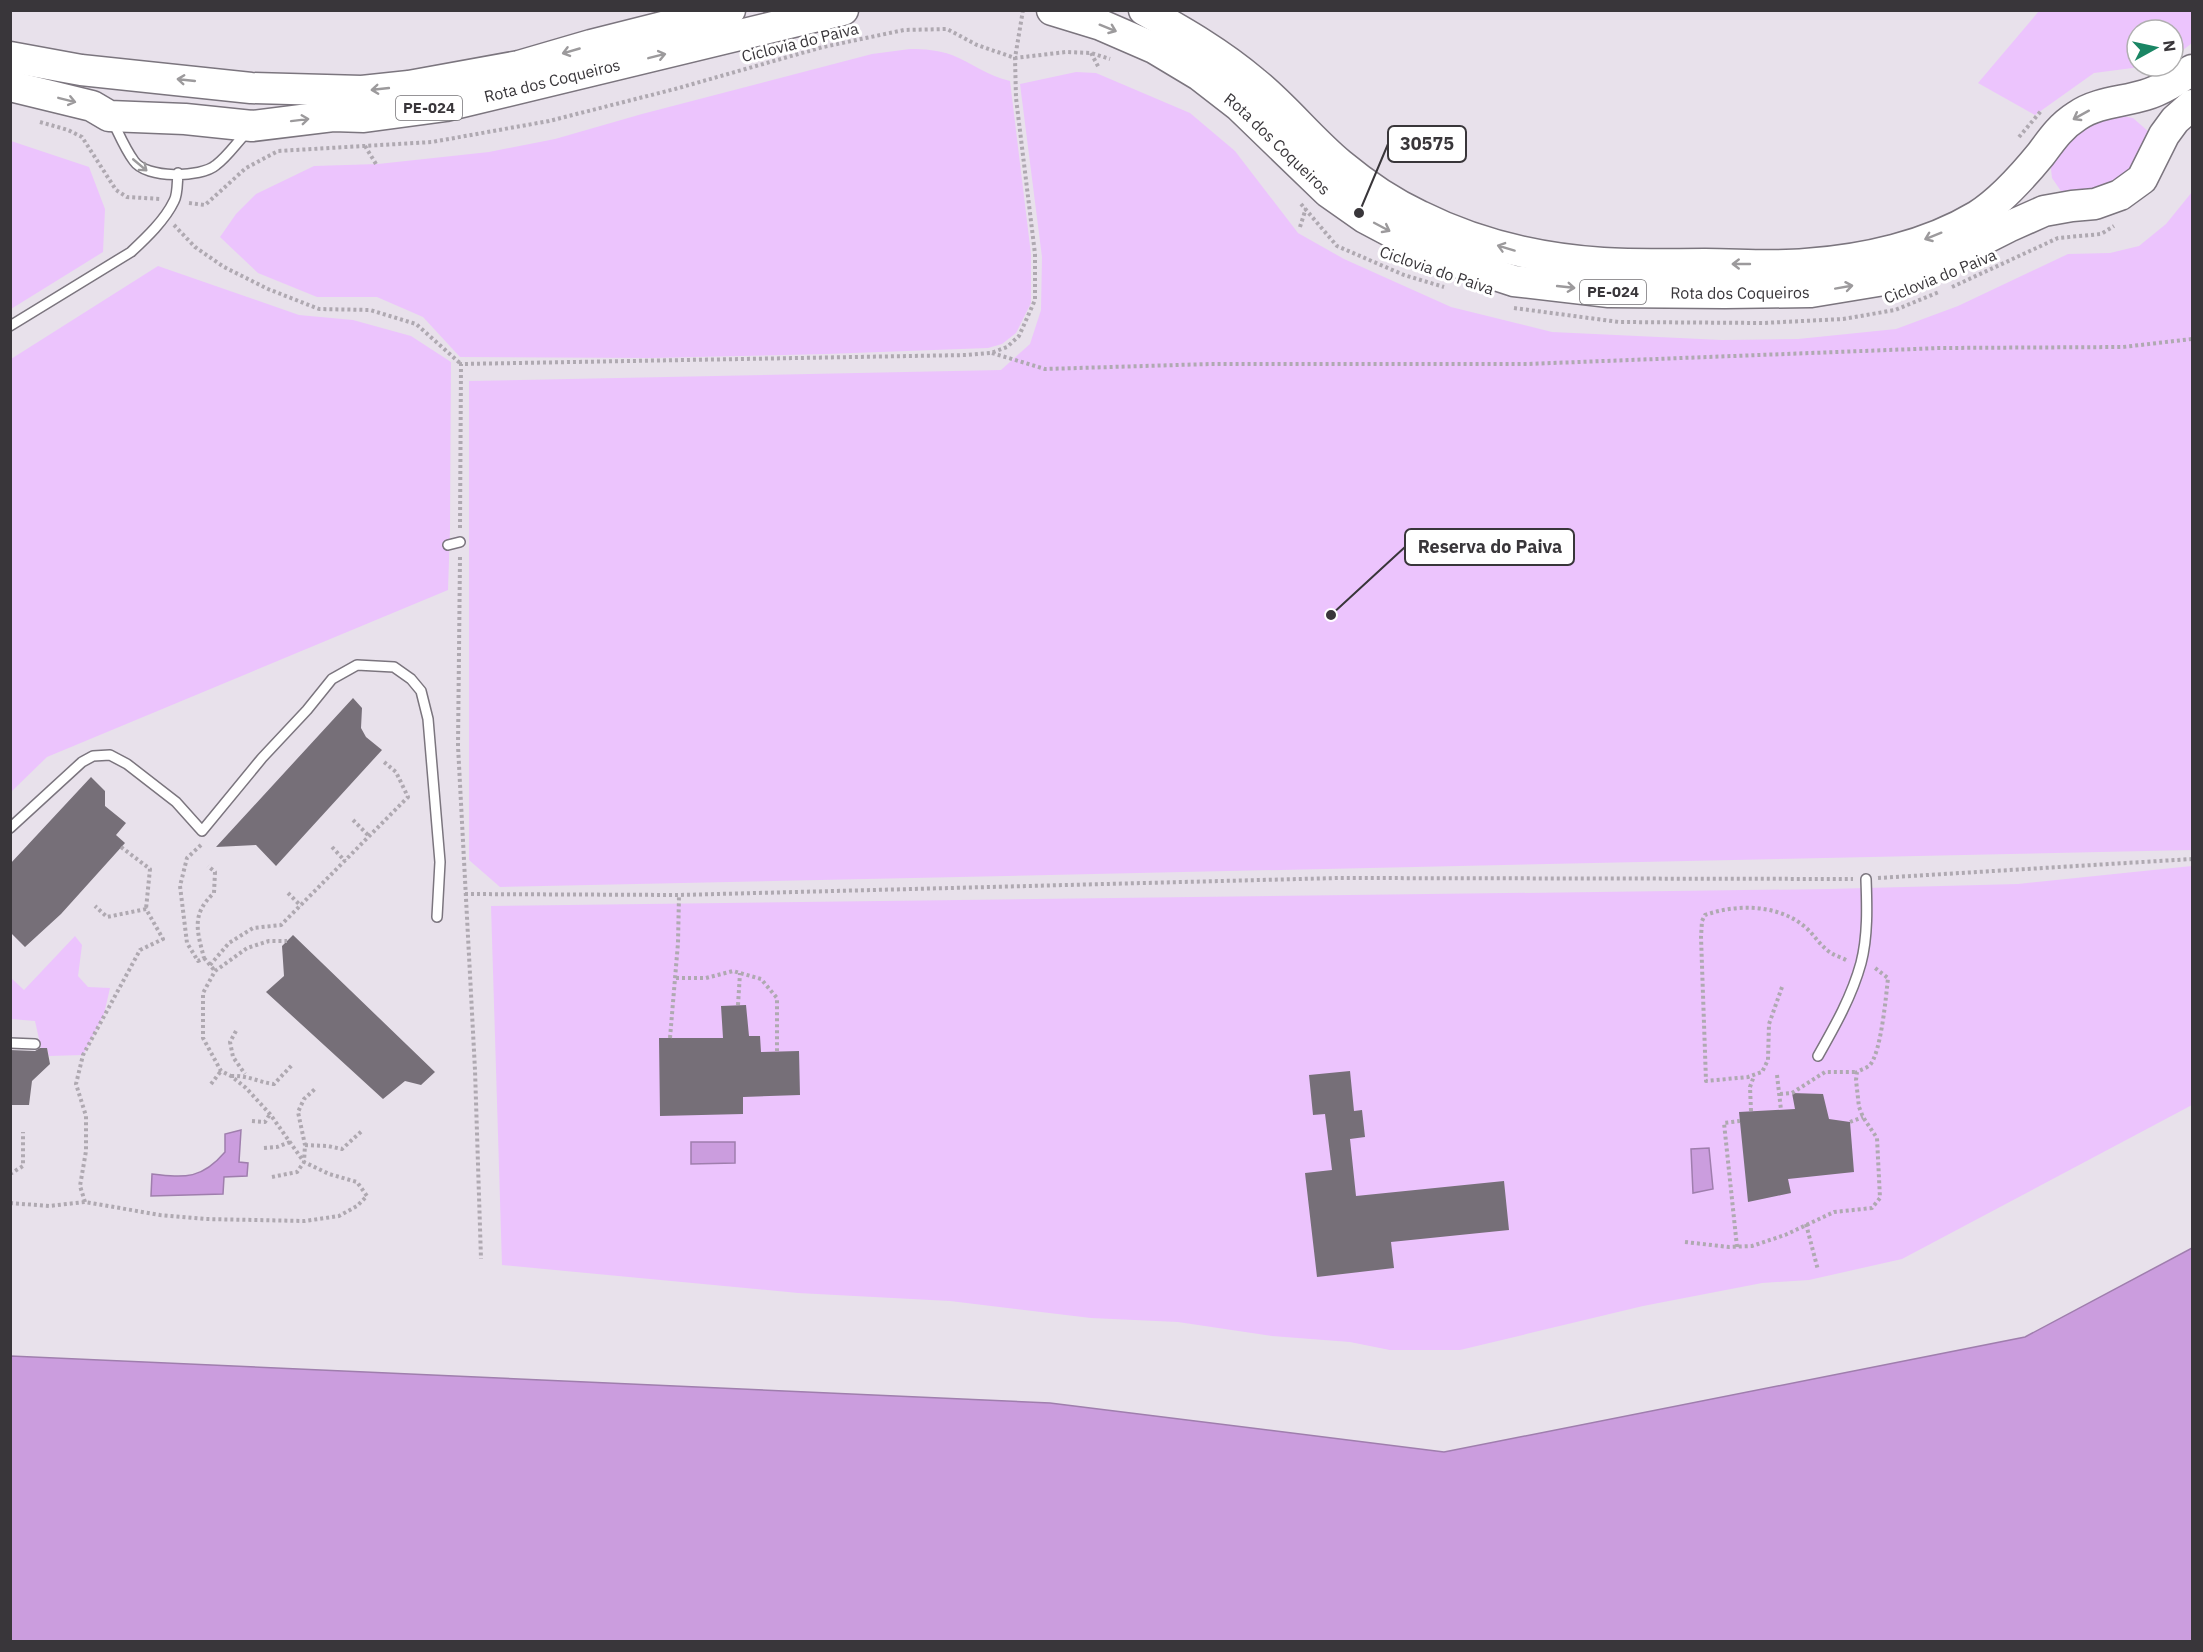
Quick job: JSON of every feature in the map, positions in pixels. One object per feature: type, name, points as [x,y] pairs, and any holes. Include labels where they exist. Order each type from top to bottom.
[{"type":"main road","name":"Rota dos Coqueiros","points":[[10,57],[81,70],[251,88],[362,91],[409,86],[519,66],[591,45],[730,10]]},
{"type":"main road","name":"Rota dos Coqueiros","points":[[10,86],[92,106],[109,116],[185,119],[252,126],[333,116],[364,117],[446,106],[843,10]]},
{"type":"main road","name":"Rota dos Coqueiros","points":[[1052,10],[1101,25],[1154,48],[1199,75],[1239,106],[1315,181],[1365,218],[1435,255],[1514,281],[1609,292],[1725,294],[1811,292],[1890,279],[1912,272],[1935,264],[2008,226],[2044,211],[2095,204],[2120,195],[2142,179],[2157,145],[2175,120],[2193,105]]},
{"type":"main road","name":"Rota dos Coqueiros","points":[[1144,10],[1221,55],[1256,83],[1339,163],[1371,187],[1410,211],[1470,237],[1503,247],[1569,260],[1606,263],[1804,264],[1850,259],[1883,252],[1928,238],[1979,215],[2005,193],[2029,147],[2080,113],[2121,100],[2144,96],[2193,70]]},
{"type":"main road","points":[[2121,100],[2138,108],[2148,119],[2155,131],[2157,145]]},
{"type":"main road","points":[[2029,147],[2047,190],[2072,206]]},
{"type":"lane","points":[[109,116],[134,163],[146,171],[178,174],[206,172],[216,165],[252,126]]},
{"type":"lane","points":[[10,326],[131,252],[176,200],[178,174]]},
{"type":"lane","points":[[448,545],[460,542]]},
{"type":"lane","points":[[10,828],[82,762],[93,756],[110,755],[127,764],[176,802],[202,831],[262,758],[307,710],[332,679],[357,665],[394,667],[411,679],[421,692],[428,719],[440,861],[437,916]]},
{"type":"lane","points":[[1818,1056],[1840,1017],[1861,962],[1868,908],[1866,879]]},
{"type":"lane","points":[[10,1043],[35,1044]]},
{"type":"path","points":[[991,353],[1007,347],[1019,336],[1035,300],[1035,254],[1016,98],[1015,58],[1023,10]]},
{"type":"path","name":"Ciclovia do Paiva","points":[[33,120],[68,130],[81,137],[116,190],[127,197],[176,200],[205,205],[246,168],[278,151],[432,142],[549,121],[675,89],[823,47],[903,30],[947,29],[977,45],[1015,58],[1066,52],[1091,53],[1112,59]]},
{"type":"path","points":[[2029,147],[2035,115],[2048,105]]},
{"type":"path","name":"Ciclovia do Paiva","points":[[1299,201],[1337,246],[1404,275],[1446,288]]},
{"type":"path","points":[[165,215],[195,247],[224,267],[267,288],[319,309],[370,310],[416,324],[438,341],[461,364],[458,746],[475,1070],[481,1259]]},
{"type":"path","name":"Ciclovia do Paiva","points":[[1510,307],[1619,322],[1763,323],[1843,319],[1895,310],[1961,283],[2058,238],[2101,234],[2121,223]]},
{"type":"path","points":[[461,364],[991,353],[1045,369],[1210,364],[1527,364],[1940,348],[2123,347],[2193,339]]},
{"type":"path","points":[[210,965],[229,943],[253,928],[281,924],[408,797],[396,772],[384,762]]},
{"type":"path","points":[[353,820],[369,836]]},
{"type":"path","points":[[204,958],[198,961],[187,943],[180,886],[187,858],[206,841]]},
{"type":"path","points":[[85,1202],[80,1186],[86,1151],[86,1116],[76,1084],[83,1055],[140,950],[163,939],[146,909],[150,869],[121,847]]},
{"type":"path","points":[[332,847],[345,861]]},
{"type":"path","points":[[465,894],[679,895],[1338,878],[1866,879],[2193,859]]},
{"type":"path","points":[[208,866],[215,872],[214,892],[201,904],[197,932],[204,958],[214,971]]},
{"type":"path","points":[[288,893],[301,906]]},
{"type":"path","points":[[670,1038],[676,978],[679,895]]},
{"type":"path","points":[[95,906],[107,917],[146,909]]},
{"type":"path","points":[[1780,1094],[1792,1093],[1825,1072],[1857,1072],[1869,1065],[1878,1044],[1888,978],[1881,971],[1861,962],[1849,961],[1830,953],[1804,925],[1778,911],[1747,908],[1705,915],[1702,921],[1701,937],[1706,1081],[1762,1072],[1768,1060],[1769,1024],[1782,987]]},
{"type":"path","points":[[10,1203],[49,1206],[85,1202],[182,1217],[305,1221],[339,1216],[357,1206],[367,1196],[357,1182],[329,1174],[304,1162],[270,1114],[246,1088],[221,1071],[203,1038],[203,993],[214,971],[247,948],[269,941],[287,941]]},
{"type":"path","points":[[676,978],[706,978],[733,971],[761,979],[777,998],[777,1051]]},
{"type":"path","points":[[738,1005],[740,973]]},
{"type":"path","points":[[236,1031],[230,1042],[233,1057],[245,1075],[261,1083],[274,1084],[293,1064]]},
{"type":"path","points":[[211,1084],[221,1071]]},
{"type":"path","points":[[1686,1242],[1737,1247],[1752,1246],[1785,1235],[1834,1212],[1872,1208],[1880,1198],[1877,1138],[1863,1118],[1859,1107],[1857,1072]]},
{"type":"path","points":[[231,1076],[245,1075]]},
{"type":"path","points":[[1751,1111],[1750,1087],[1754,1075]]},
{"type":"path","points":[[1777,1075],[1781,1110]]},
{"type":"path","points":[[272,1177],[297,1172],[304,1162],[305,1145],[298,1112],[303,1099],[316,1088]]},
{"type":"path","points":[[252,1121],[265,1122],[270,1114]]},
{"type":"path","points":[[1850,1122],[1863,1118]]},
{"type":"path","points":[[1737,1247],[1724,1124],[1740,1121]]},
{"type":"path","points":[[305,1145],[342,1149],[363,1130]]},
{"type":"path","points":[[10,1174],[23,1166],[23,1132]]},
{"type":"path","points":[[264,1148],[277,1147],[290,1142]]},
{"type":"path","points":[[1806,1224],[1818,1270]]},
{"type":"shaded area","points":[[2039,11],[2192,11],[2192,43],[2185,49],[2185,18],[2125,18],[2125,69],[2094,73],[2035,115],[1978,83]]},
{"type":"shaded area","points":[[910,49],[947,53],[994,76],[1010,81],[1031,254],[1031,303],[1016,333],[1002,344],[988,348],[826,354],[651,358],[460,357],[423,317],[377,297],[317,297],[258,273],[220,237],[236,214],[256,194],[314,166],[378,164],[489,152],[555,139],[872,54]]},
{"type":"shaded area","points":[[1076,72],[1096,73],[1190,113],[1235,151],[1298,233],[1344,259],[1451,307],[1552,332],[1722,340],[1798,339],[1896,329],[1958,306],[2068,254],[2110,253],[2139,246],[2166,224],[2192,192],[2192,850],[500,887],[469,860],[469,381],[1001,370],[1030,344],[1041,310],[1042,257],[1020,84]]},
{"type":"shaded area","points":[[2112,114],[2133,118],[2149,132],[2146,156],[2121,185],[2063,194],[2052,178],[2050,161],[2075,128]]},
{"type":"shaded area","points":[[11,141],[89,167],[105,209],[103,252],[11,309]]},
{"type":"shaded area","points":[[158,266],[299,315],[353,320],[411,336],[451,362],[448,590],[47,757],[11,792],[11,359]]},
{"type":"shaded area","points":[[2192,866],[2192,1105],[1902,1259],[1809,1280],[1762,1283],[1643,1306],[1460,1350],[1390,1350],[1350,1342],[1272,1336],[1178,1322],[1091,1318],[950,1301],[798,1293],[502,1265],[491,906],[1829,889],[2018,884]]},
{"type":"shaded area","points":[[75,936],[82,945],[78,976],[88,987],[110,988],[104,1014],[83,1055],[49,1056],[47,1048],[41,1048],[35,1021],[11,1019],[10,977],[24,990]]},
{"type":"shaded area","points":[[241,1130],[239,1162],[248,1163],[247,1176],[224,1177],[223,1194],[151,1196],[152,1174],[184,1176],[201,1172],[225,1152],[225,1134]]},
{"type":"shaded area","points":[[691,1142],[735,1142],[735,1163],[691,1164]]},
{"type":"shaded area","points":[[1709,1148],[1713,1189],[1693,1193],[1691,1149]]},
{"type":"shaded area","points":[[2192,1248],[2192,1641],[11,1641],[11,1356],[1050,1403],[1444,1452],[2025,1337]]},
{"type":"building","points":[[353,698],[362,708],[361,728],[366,737],[382,750],[276,866],[256,845],[216,847]]},
{"type":"building","points":[[91,777],[105,791],[105,806],[126,823],[116,835],[125,843],[61,914],[25,947],[10,932],[10,864]]},
{"type":"building","points":[[293,935],[435,1072],[421,1085],[405,1081],[383,1099],[266,992],[284,976],[282,946]]},
{"type":"building","points":[[746,1005],[749,1036],[760,1036],[761,1052],[799,1051],[800,1095],[743,1097],[743,1114],[660,1116],[659,1038],[723,1038],[721,1006]]},
{"type":"building","points":[[47,1048],[50,1064],[32,1081],[29,1105],[10,1105],[10,1050],[35,1051]]},
{"type":"building","points":[[1350,1071],[1354,1111],[1362,1110],[1365,1137],[1350,1139],[1356,1196],[1504,1181],[1509,1230],[1391,1242],[1394,1268],[1317,1277],[1305,1173],[1332,1170],[1325,1114],[1313,1115],[1309,1075]]},
{"type":"building","points":[[1792,1093],[1823,1094],[1829,1119],[1850,1122],[1854,1172],[1788,1179],[1791,1193],[1748,1202],[1739,1112],[1795,1109]]},
{"type":"place","name":"30575","points":[[1359,213]]},
{"type":"place","name":"Reserva do Paiva","points":[[1331,615]]}]
